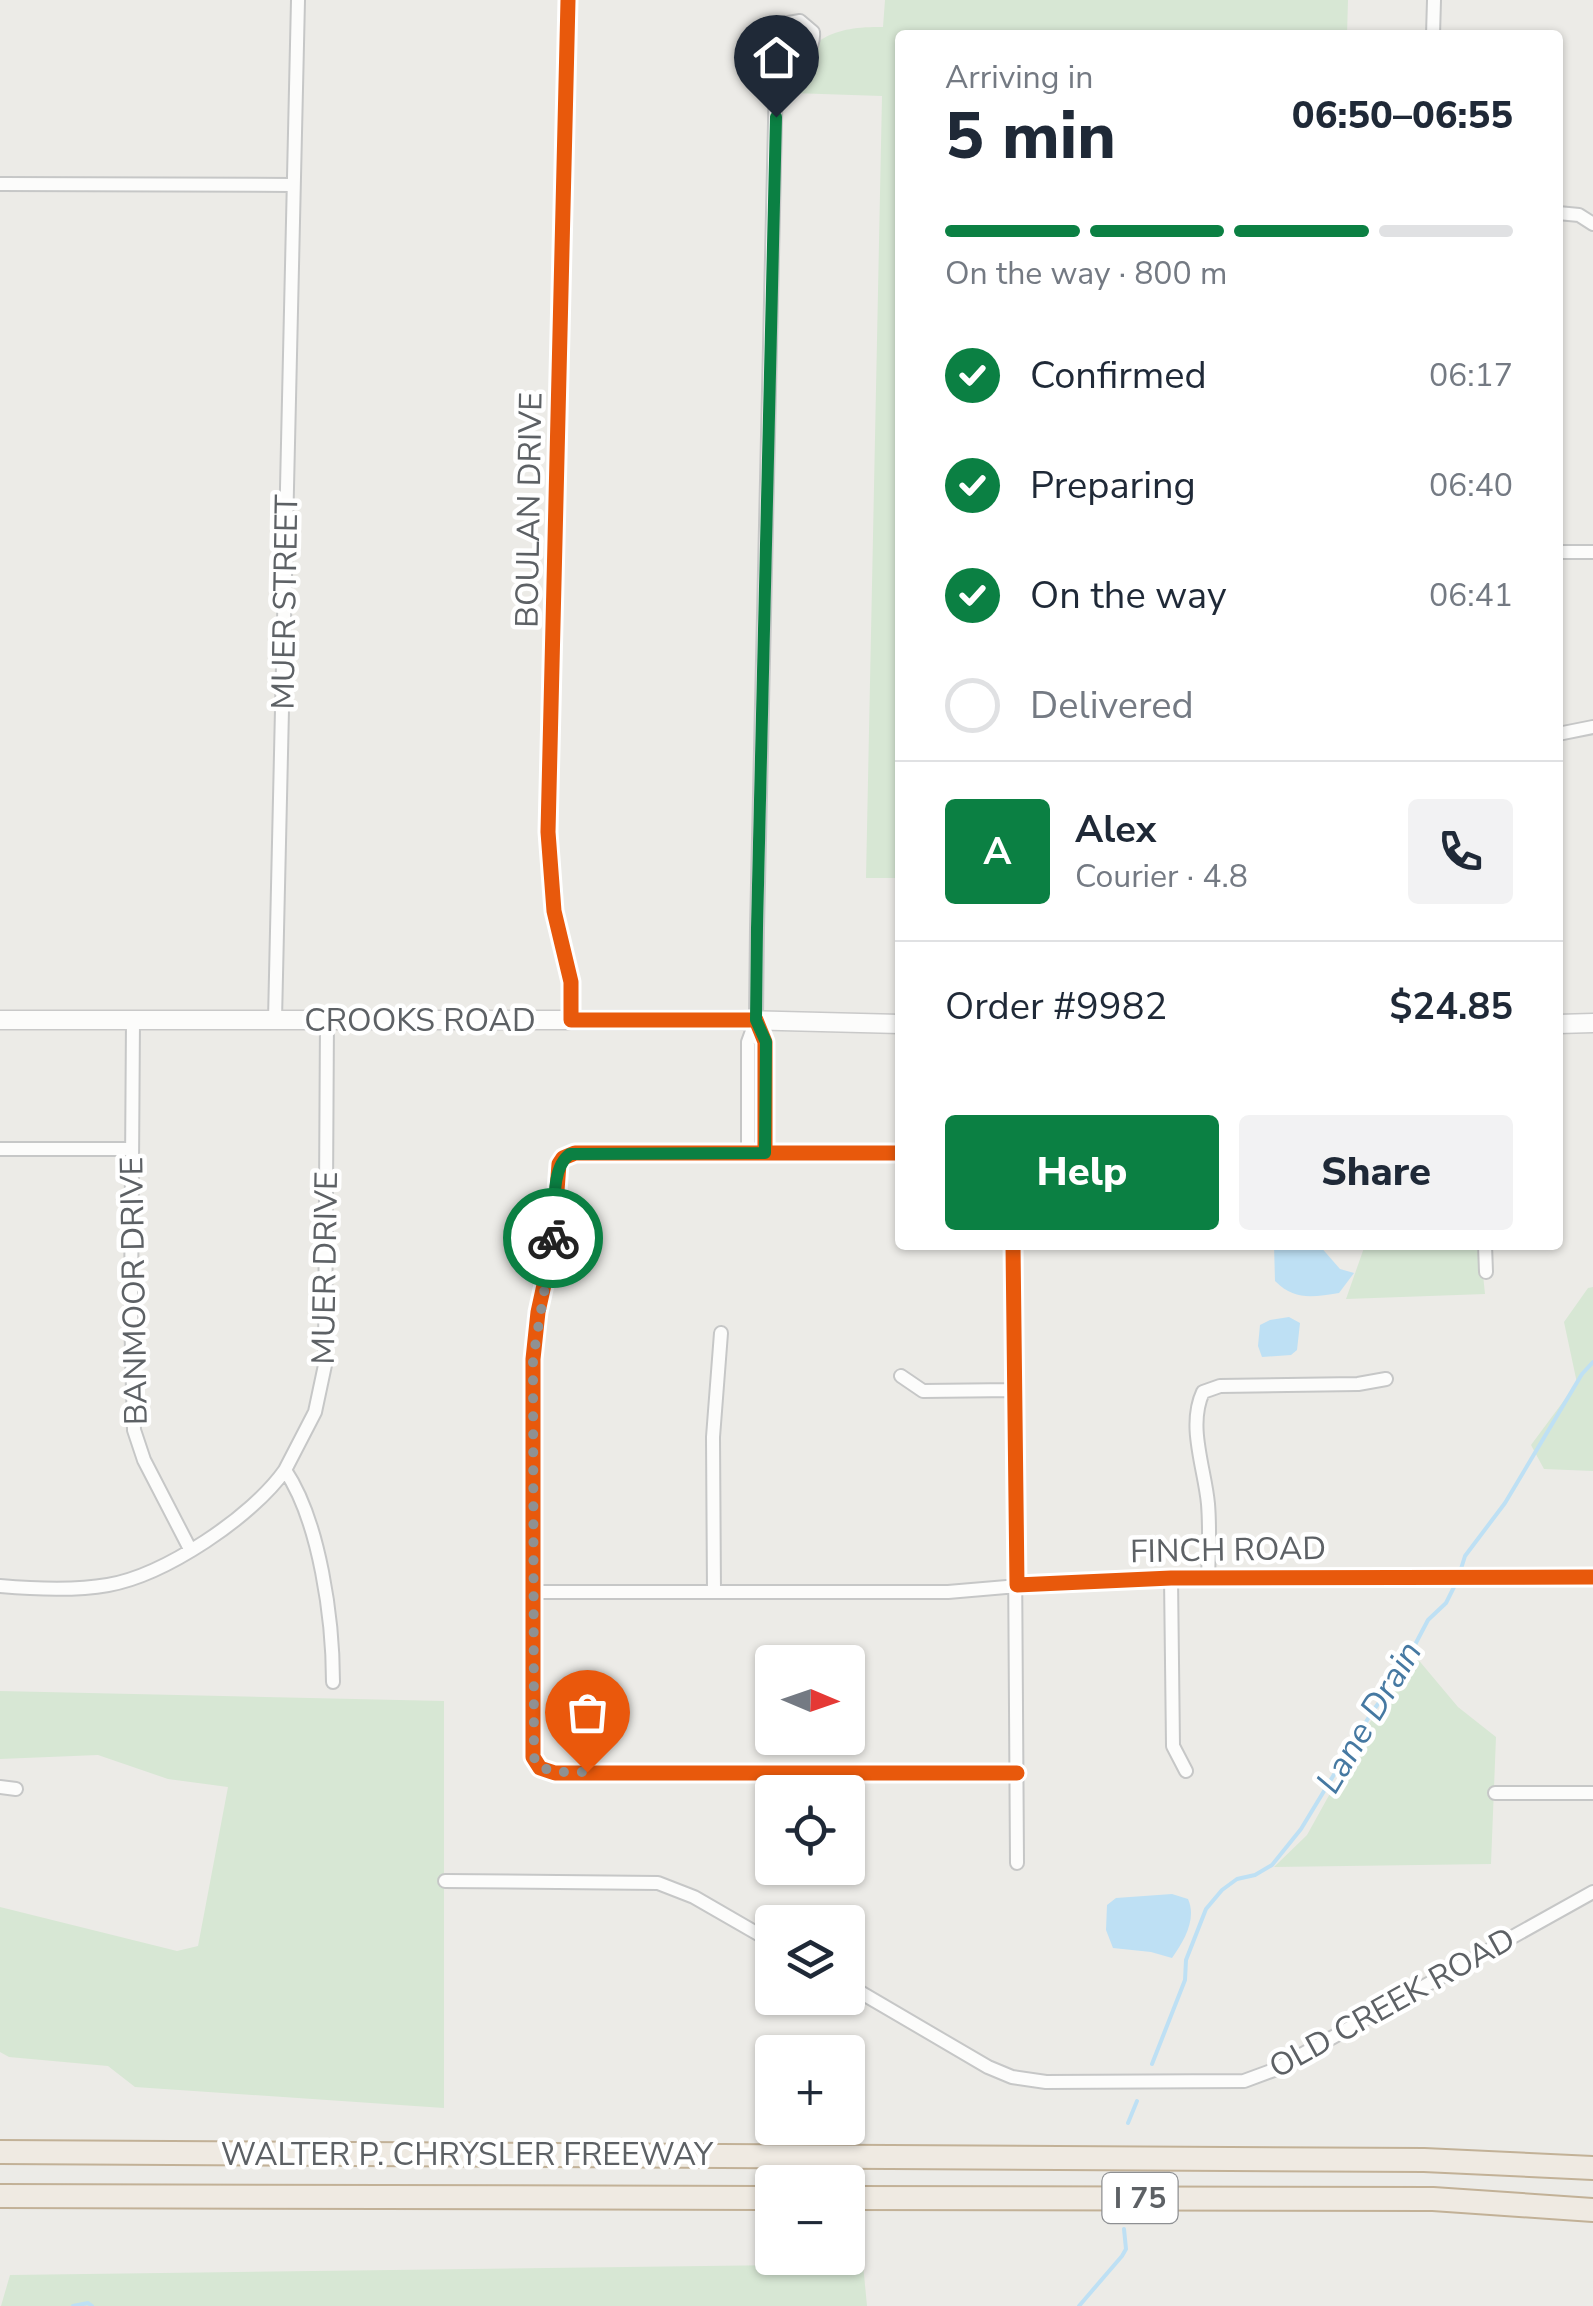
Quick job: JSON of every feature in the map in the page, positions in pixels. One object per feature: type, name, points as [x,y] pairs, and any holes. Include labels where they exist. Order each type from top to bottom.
[{"type":"highway","points":[[0,2137],[63,2151]]},
{"type":"highway","name":"WALTER P. CHRYSLER FREEWAY","points":[[0,2152],[1387,2159],[1593,2168]]},
{"type":"highway","name":"WALTER P. CHRYSLER FREEWAY","points":[[0,2196],[755,2198]]},
{"type":"highway","points":[[0,2210],[37,2210],[106,2196]]},
{"type":"highway","name":"I 75","points":[[865,2198],[1433,2199],[1593,2210]]},
{"type":"main road","name":"CROOKS ROAD","points":[[0,1020],[756,1020],[895,1024]]},
{"type":"main road","points":[[1563,1024],[1593,1024]]},
{"type":"street","points":[[0,184],[293,185],[298,0]]},
{"type":"street","name":"BOULAN DRIVE","points":[[568,0],[548,832],[551,889],[570,972],[571,1020]]},
{"type":"street","points":[[1433,30],[1434,0]]},
{"type":"street","points":[[748,1153],[748,1042],[756,1020],[776,78]]},
{"type":"street","name":"MUER STREET","points":[[275,1020],[293,185]]},
{"type":"street","points":[[1563,214],[1592,220]]},
{"type":"street","points":[[1563,552],[1593,552]]},
{"type":"street","points":[[1563,733],[1593,727]]},
{"type":"street","name":"MUER DRIVE","points":[[0,1586],[89,1587],[120,1582],[190,1549],[236,1520],[285,1470],[315,1412],[325,1365],[327,1019]]},
{"type":"street","name":"BANMOOR DRIVE","points":[[133,1020],[134,1430],[144,1460],[190,1549]]},
{"type":"street","points":[[756,1020],[766,1042],[765,1153]]},
{"type":"street","points":[[0,1149],[132,1149]]},
{"type":"street","points":[[895,1153],[575,1153],[563,1158],[558,1170],[554,1233],[533,1359],[534,1757],[540,1768],[555,1772],[1016,1773]]},
{"type":"street","points":[[1013,1250],[1017,1863]]},
{"type":"street","points":[[1486,1250],[1486,1272]]},
{"type":"street","points":[[714,1592],[714,1437],[721,1333]]},
{"type":"street","points":[[901,1376],[923,1390],[1014,1390]]},
{"type":"street","points":[[1208,1577],[1208,1504],[1200,1470],[1198,1420],[1204,1392],[1220,1386],[1358,1384],[1386,1379]]},
{"type":"street","points":[[285,1470],[298,1494],[317,1560],[330,1632],[333,1682]]},
{"type":"street","name":"FINCH ROAD","points":[[533,1592],[948,1592],[1017,1585],[1208,1577],[1593,1577]]},
{"type":"street","points":[[1171,1578],[1173,1746],[1186,1771]]},
{"type":"street","points":[[0,1787],[16,1788]]},
{"type":"street","points":[[1495,1793],[1593,1793]]},
{"type":"street","points":[[445,1881],[658,1883],[694,1897],[755,1932]]},
{"type":"street","name":"OLD CREEK ROAD","points":[[865,1995],[1012,2077],[1035,2081],[1244,2081],[1274,2070],[1593,1892]]},
{"type":"green space","points":[[885,0],[1348,0],[1347,30],[895,30],[895,878],[866,878],[882,96],[792,93],[802,59],[822,39],[850,29],[883,27]]},
{"type":"green space","points":[[1363,1250],[1481,1250],[1485,1294],[1346,1299]]},
{"type":"green space","points":[[1593,1287],[1593,1471],[1544,1469],[1531,1445],[1577,1383],[1564,1322],[1588,1288]]},
{"type":"green space","points":[[1416,1657],[1458,1707],[1496,1737],[1491,1864],[1274,1867],[1307,1835],[1368,1725]]},
{"type":"green space","points":[[0,1691],[444,1701],[444,2108],[135,2087],[108,2066],[9,2057],[0,2052],[0,1907],[177,1951],[198,1946],[228,1787],[168,1779],[98,1755],[0,1759]]},
{"type":"green space","points":[[755,2265],[755,2275],[864,2275],[867,2306],[1,2306],[10,2275]]},
{"type":"water","points":[[1274,1250],[1323,1250],[1340,1269],[1354,1273],[1339,1293],[1313,1296],[1297,1295],[1275,1281]]},
{"type":"water","points":[[1289,1317],[1300,1323],[1297,1350],[1291,1355],[1262,1357],[1258,1346],[1260,1325]]},
{"type":"water","points":[[1172,1894],[1188,1899],[1191,1914],[1185,1937],[1172,1958],[1113,1948],[1106,1930],[1107,1905],[1116,1898]]},
{"type":"waterway","name":"Lane Drain","points":[[1460,1572],[1465,1556],[1505,1503],[1593,1362]]},
{"type":"waterway","name":"Lane Drain","points":[[1152,2064],[1185,1980],[1186,1960],[1206,1909],[1237,1879],[1272,1865],[1301,1829],[1372,1712],[1398,1677],[1428,1620],[1446,1603],[1457,1581]]},
{"type":"waterway","name":"Lane Drain","points":[[1128,2123],[1137,2101]]},
{"type":"waterway","name":"Lane Drain","points":[[1079,2306],[1122,2256],[1126,2249],[1124,2229]]},
{"type":"waterway","name":"Lane Drain","points":[[73,2306],[92,2306]]},
{"type":"cycle path","points":[[568,0],[548,832],[554,911],[571,982],[571,1020],[756,1020]]},
{"type":"cycle path","points":[[756,1020],[765,1042],[765,1153]]},
{"type":"cycle path","points":[[895,1153],[575,1153],[559,1164],[553,1244],[538,1312],[533,1359],[533,1757],[540,1768],[555,1773],[1017,1773]]},
{"type":"cycle path","points":[[1013,1250],[1017,1585],[1171,1578],[1593,1577]]},
{"type":"way so far","points":[[553,1238],[533,1359],[534,1762],[549,1772],[587,1772]]},
{"type":"route","points":[[553,1238],[558,1170],[563,1158],[570,1154],[765,1153],[766,1042],[756,1020],[776,117]]}]
